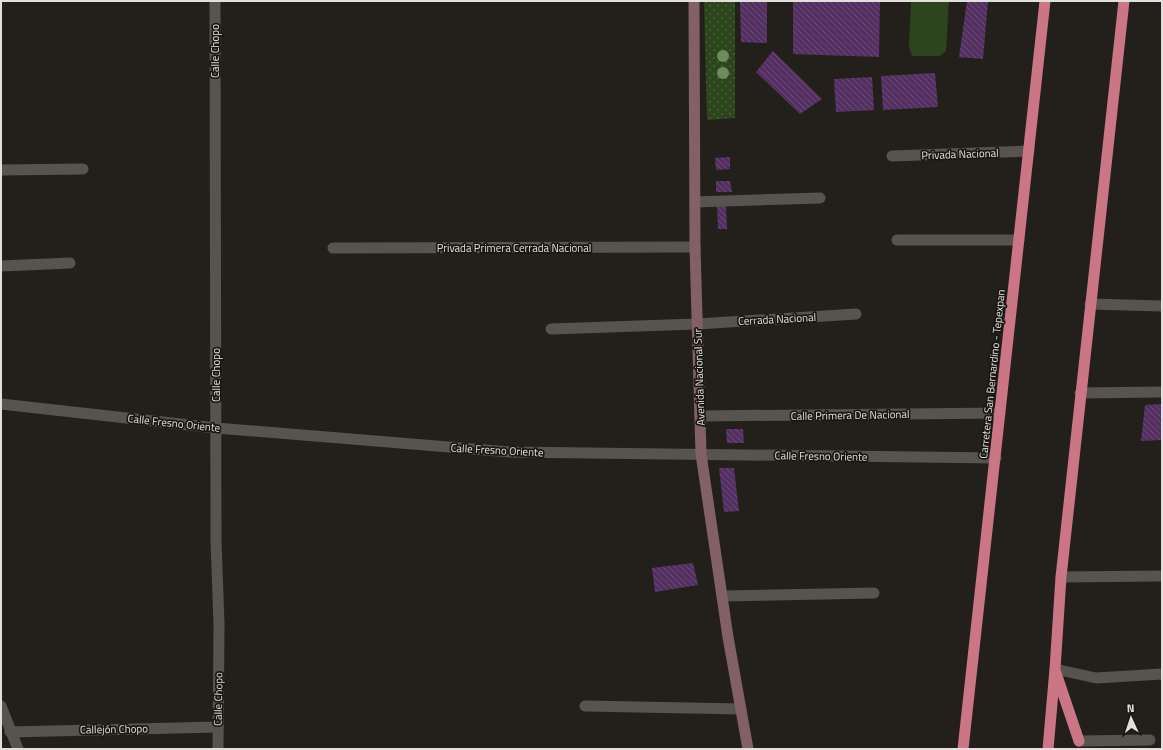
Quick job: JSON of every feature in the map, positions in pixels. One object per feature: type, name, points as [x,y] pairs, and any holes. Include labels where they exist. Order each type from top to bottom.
[{"type":"highway","name":"Carretera San Bernardino - Tepexpan","points":[[963,749],[1045,1]]},
{"type":"highway","points":[[1048,749],[1061,577],[1124,1]]},
{"type":"highway","points":[[1055,670],[1079,745]]},
{"type":"main road","name":"Avenida Nacional Sur","points":[[694,1],[695,247],[701,454],[714,552],[748,749]]},
{"type":"street","name":"Calle Chopo","points":[[215,1],[216,540],[219,624],[218,749]]},
{"type":"street","name":"Privada Nacional","points":[[892,156],[1029,151]]},
{"type":"street","points":[[1,170],[83,169]]},
{"type":"street","points":[[695,202],[820,198]]},
{"type":"street","points":[[897,240],[1019,240]]},
{"type":"street","name":"Privada Primera Cerrada Nacional","points":[[333,248],[695,247]]},
{"type":"street","points":[[1,266],[70,263]]},
{"type":"street","points":[[1090,304],[1162,306]]},
{"type":"street","name":"Cerrada Nacional","points":[[551,329],[697,324],[856,314]]},
{"type":"street","points":[[1080,393],[1162,392]]},
{"type":"street","name":"Calle Fresno Oriente","points":[[1,404],[216,428],[510,452],[996,458]]},
{"type":"street","name":"Calle Primera De Nacional","points":[[700,416],[1000,413]]},
{"type":"street","points":[[1061,577],[1162,576]]},
{"type":"street","points":[[722,596],[874,593]]},
{"type":"street","points":[[1055,670],[1096,678],[1162,674]]},
{"type":"street","points":[[1,706],[18,749]]},
{"type":"street","points":[[585,706],[741,709]]},
{"type":"street","name":"Callejón Chopo","points":[[10,732],[218,727]]},
{"type":"street","points":[[1079,745],[1150,740]]},
{"type":"green space","points":[[704,1],[735,1],[735,118],[707,120]]},
{"type":"green space","points":[[911,1],[949,1],[946,51],[940,56],[912,56],[909,47]]},
{"type":"building","points":[[740,1],[767,1],[767,43],[741,42]]},
{"type":"building","points":[[793,1],[880,1],[879,57],[793,54]]},
{"type":"building","points":[[967,1],[988,1],[983,59],[959,57]]},
{"type":"building","points":[[773,51],[822,99],[800,114],[756,72]]},
{"type":"building","points":[[935,73],[938,107],[883,110],[881,76]]},
{"type":"building","points":[[872,77],[874,110],[836,112],[834,79]]},
{"type":"building","points":[[730,157],[730,169],[716,170],[715,158]]},
{"type":"building","points":[[716,181],[730,181],[732,192],[716,192]]},
{"type":"building","points":[[717,206],[726,206],[727,229],[718,229]]},
{"type":"building","points":[[1162,404],[1162,440],[1141,441],[1145,405]]},
{"type":"building","points":[[726,429],[743,429],[744,443],[727,443]]},
{"type":"building","points":[[719,468],[734,468],[739,511],[724,512]]},
{"type":"building","points":[[693,563],[698,585],[655,592],[652,568]]}]
